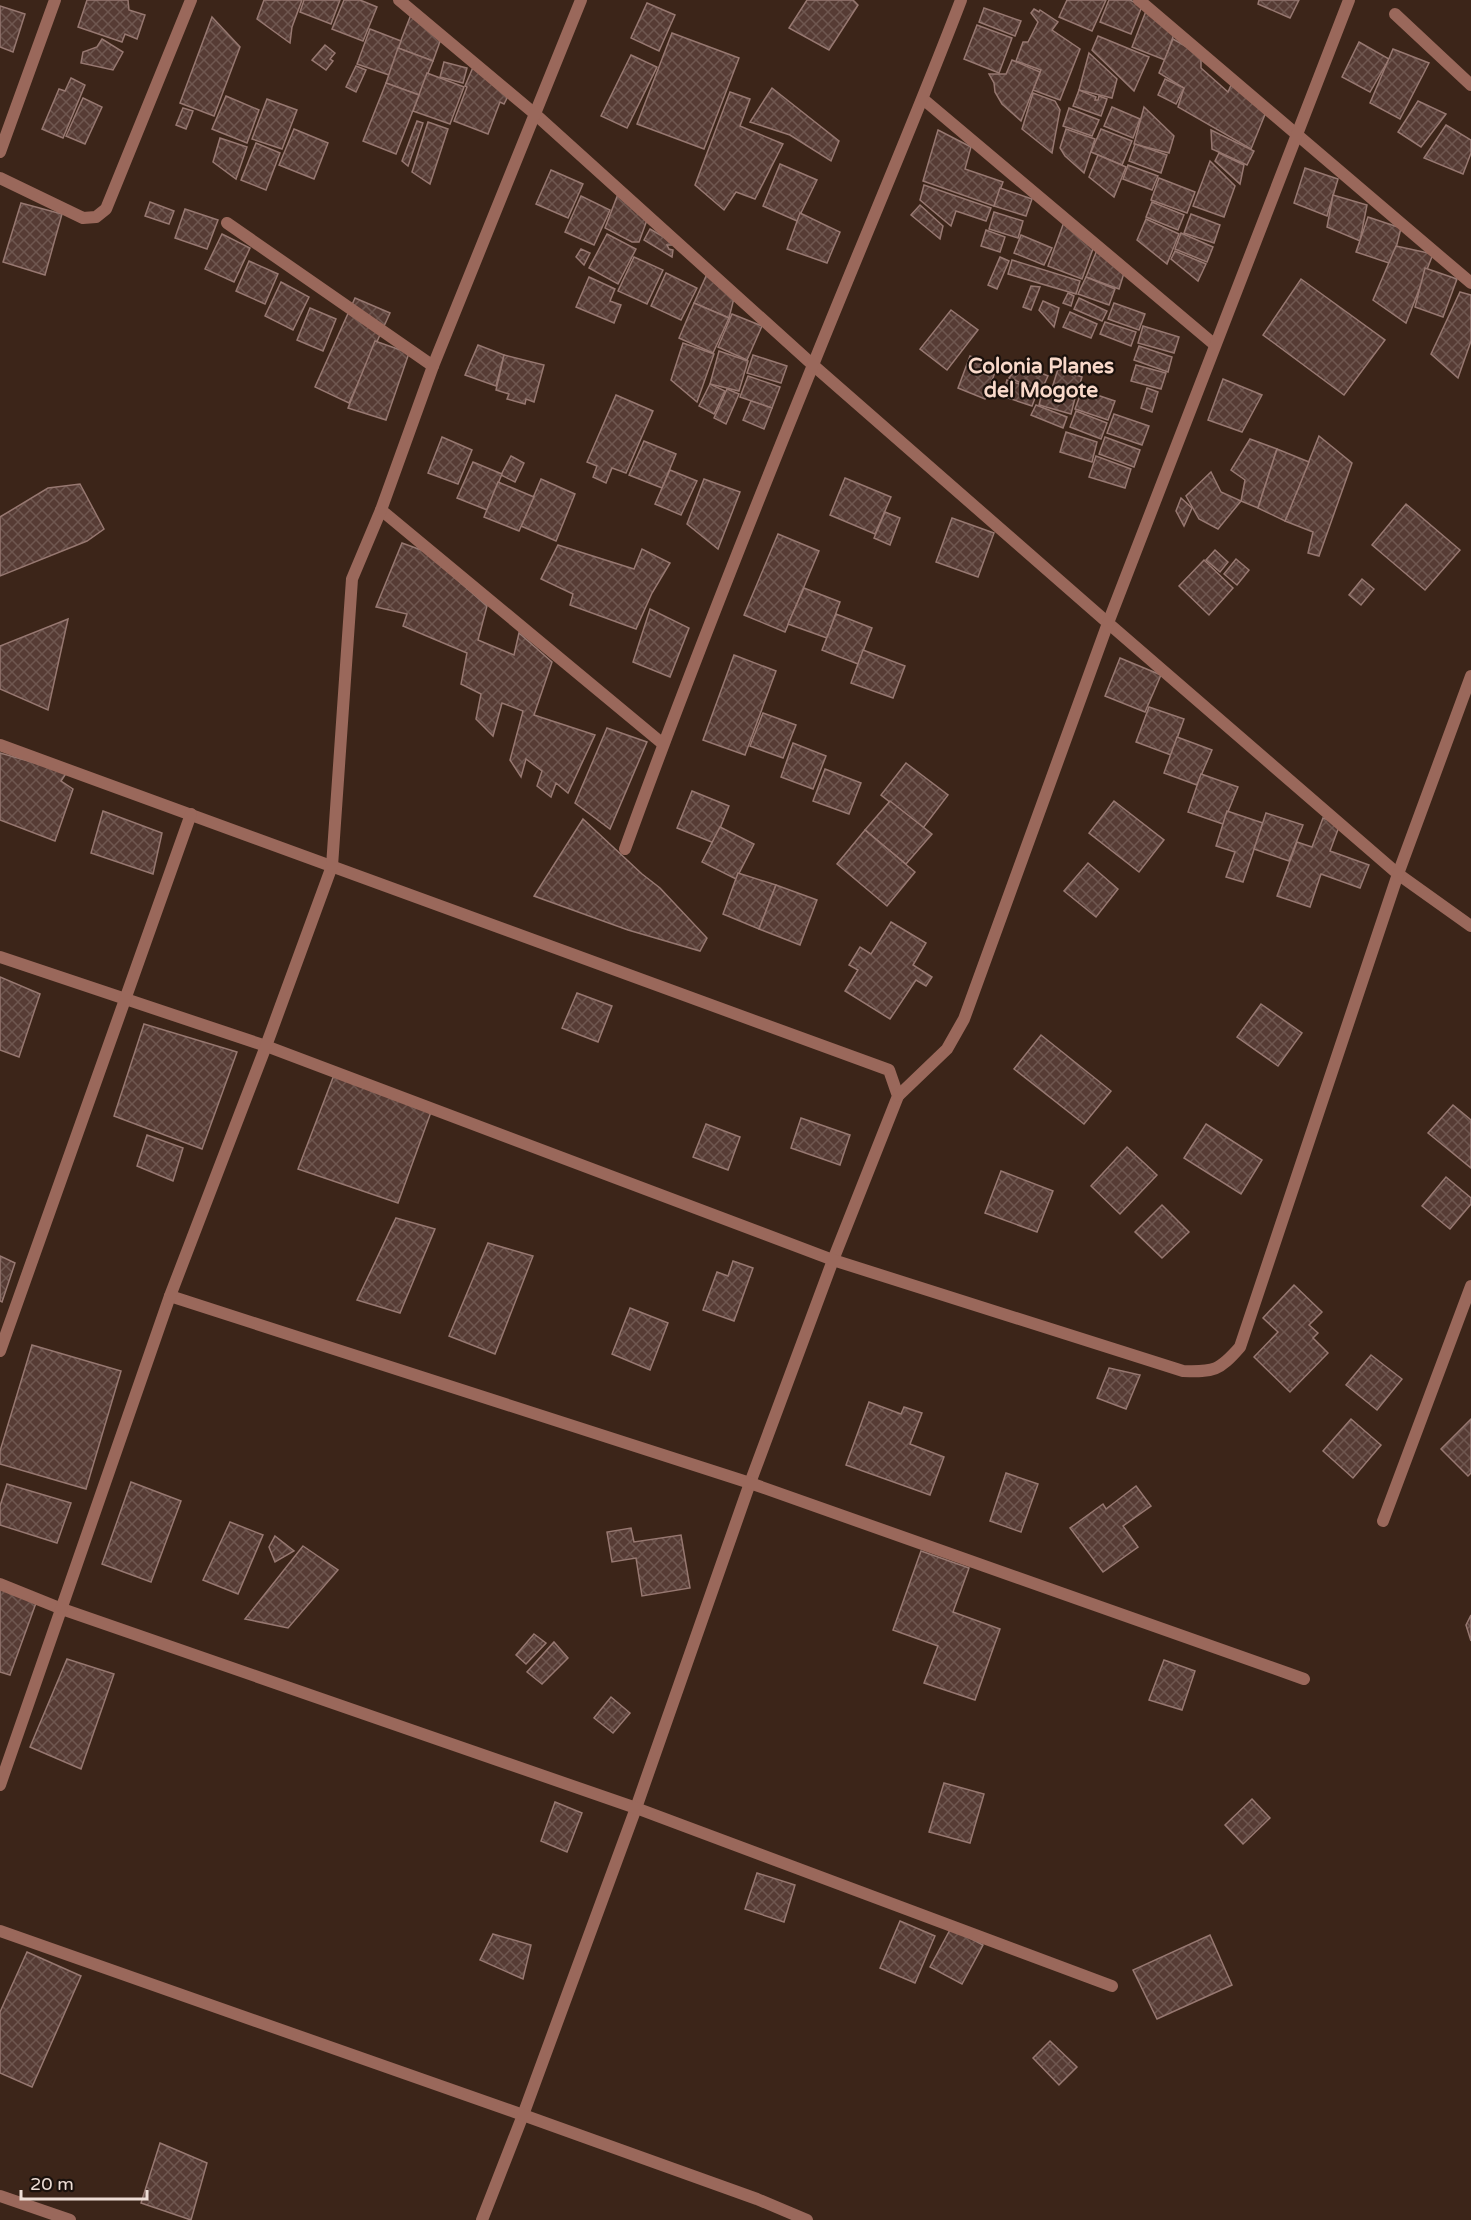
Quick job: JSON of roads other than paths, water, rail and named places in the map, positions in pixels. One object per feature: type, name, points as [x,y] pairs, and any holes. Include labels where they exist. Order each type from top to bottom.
[{"type":"street","points":[[0,152],[55,0]]},
{"type":"street","points":[[0,178],[83,218],[96,217],[106,209],[190,0]]},
{"type":"street","points":[[399,0],[535,114],[813,365],[1107,623],[1398,874],[1471,926]]},
{"type":"street","points":[[0,1785],[170,1296],[332,866],[352,579],[381,510],[433,366],[581,0]]},
{"type":"street","points":[[625,849],[663,744],[961,0]]},
{"type":"street","points":[[1139,0],[1471,283]]},
{"type":"street","points":[[482,2220],[524,2115],[636,1808],[750,1483],[833,1260],[898,1096],[947,1049],[964,1018],[1107,623],[1349,0]]},
{"type":"street","points":[[1395,14],[1471,85]]},
{"type":"street","points":[[923,99],[1215,345]]},
{"type":"street","points":[[227,223],[433,366]]},
{"type":"street","points":[[381,510],[663,744]]},
{"type":"street","points":[[0,957],[266,1046],[833,1260],[1183,1371],[1208,1372],[1226,1362],[1240,1347],[1398,874],[1471,676]]},
{"type":"street","points":[[0,745],[889,1070],[898,1096]]},
{"type":"street","points":[[0,1351],[191,814]]},
{"type":"street","points":[[1383,1521],[1471,1286]]},
{"type":"street","points":[[170,1296],[750,1483],[1304,1679]]},
{"type":"street","points":[[0,1584],[62,1609],[636,1808],[1112,1986]]},
{"type":"street","points":[[0,1931],[524,2115],[757,2199],[807,2220]]},
{"type":"street","points":[[0,2196],[70,2220]]},
{"type":"district","name":"Colonia Planes del Mogote","points":[[1041,378]]}]
